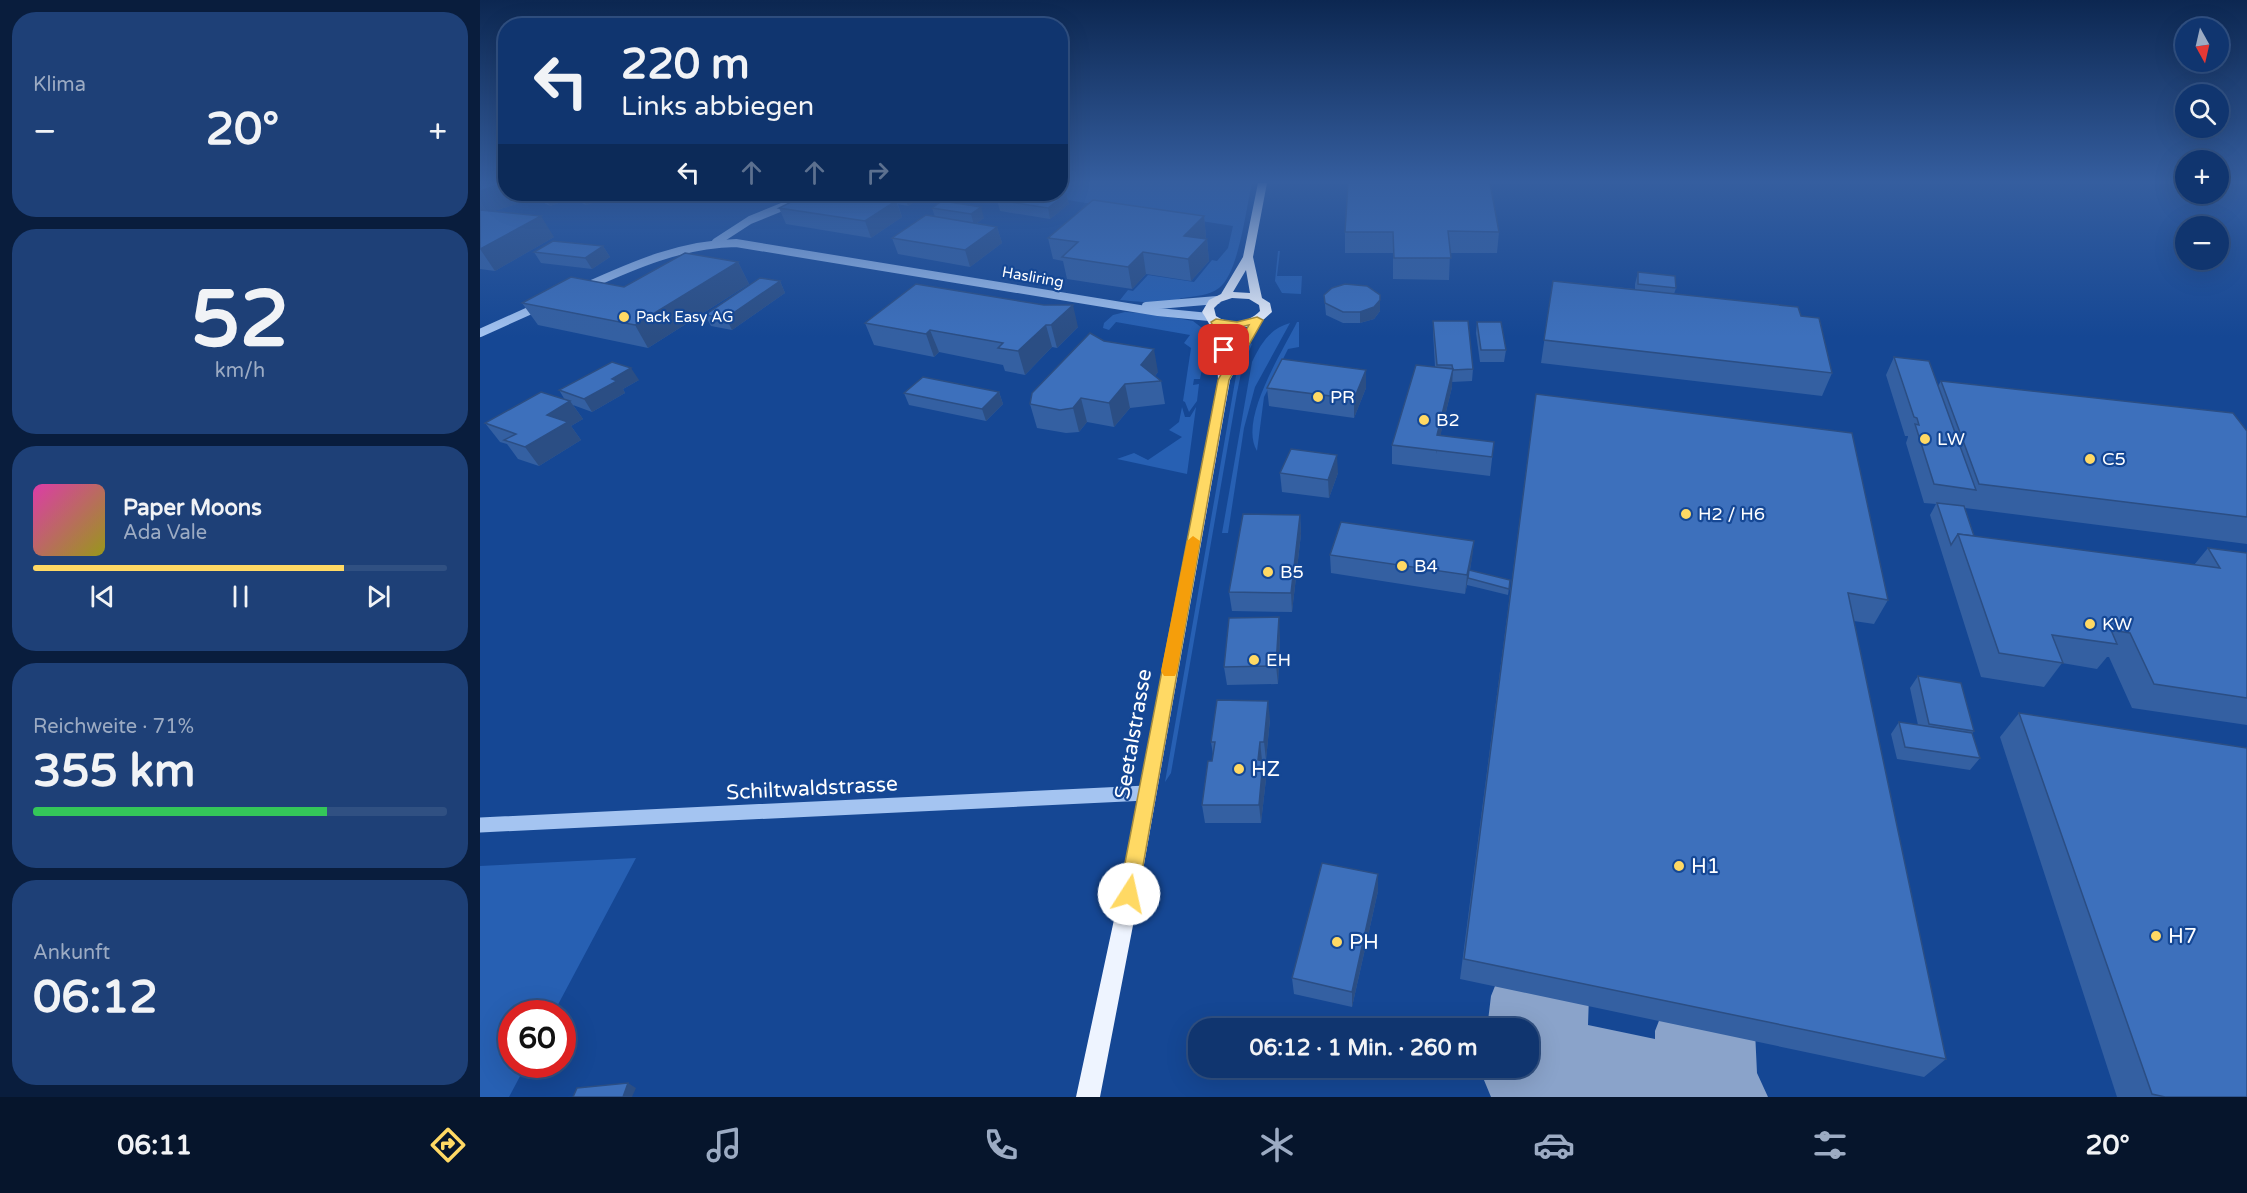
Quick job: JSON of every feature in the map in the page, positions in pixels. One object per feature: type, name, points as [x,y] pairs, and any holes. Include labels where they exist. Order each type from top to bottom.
[{"type":"main road","points":[[1221,298],[1245,295],[1257,298],[1264,303],[1267,309],[1264,315],[1257,320],[1237,325],[1213,319],[1208,308],[1221,298],[1248,257],[1253,234]]},
{"type":"main road","points":[[1248,257],[1257,298]]},
{"type":"main road","name":"Seetalstrasse","points":[[1088,1097],[1125,915],[1224,380],[1223,339],[1213,319]]},
{"type":"main road","name":"Seetalstrasse","points":[[1224,380],[1257,320]]},
{"type":"street","points":[[572,292],[674,251],[716,242],[726,234]]},
{"type":"street","name":"Hasliring","points":[[716,242],[756,245],[1213,319]]},
{"type":"street","name":"Hasliring","points":[[1131,307],[1221,298]]},
{"type":"street","points":[[480,333],[545,304]]},
{"type":"street","name":"Schiltwaldstrasse","points":[[480,825],[1146,793]]},
{"type":"shaded area","points":[[1231,234],[1242,234],[1232,269],[1219,288],[1210,293],[1163,303],[1120,300],[1128,290],[1133,291],[1148,275],[1194,282],[1212,260],[1217,261],[1228,248]]},
{"type":"shaded area","points":[[1278,251],[1280,251],[1277,276],[1302,276],[1301,294],[1282,293],[1275,281]]},
{"type":"shaded area","points":[[1125,312],[1171,315],[1171,317],[1193,321],[1206,331],[1208,341],[1200,379],[1194,379],[1193,385],[1199,384],[1197,401],[1189,412],[1183,401],[1191,348],[1184,343],[1190,335],[1116,322],[1109,330],[1103,328],[1104,323],[1113,315]]},
{"type":"shaded area","points":[[1299,322],[1299,347],[1288,349],[1264,397],[1257,451],[1253,438],[1253,422],[1258,404],[1273,367]]},
{"type":"shaded area","points":[[1290,323],[1255,387],[1244,428],[1228,533],[1222,533],[1252,362],[1271,333]]},
{"type":"shaded area","points":[[1250,343],[1252,344],[1242,368],[1237,393],[1171,773],[1165,782],[1237,370]]},
{"type":"shaded area","points":[[1182,407],[1185,417],[1190,417],[1196,407],[1187,474],[1117,459],[1134,453],[1148,460],[1182,437],[1169,430],[1179,422]]},
{"type":"shaded area","points":[[636,858],[560,1000],[498,1000],[498,1078],[519,1078],[509,1097],[480,1097],[480,866]]},
{"type":"building","points":[[480,234],[507,234],[480,249]]},
{"type":"building","points":[[898,234],[987,234],[965,250],[892,238]]},
{"type":"building","points":[[1053,234],[1186,234],[1184,236],[1207,239],[1188,259],[1143,252],[1128,267],[1062,257],[1078,242],[1048,238]]},
{"type":"building","points":[[1393,234],[1448,234],[1451,258],[1394,258]]},
{"type":"building","points":[[553,241],[603,246],[585,258],[534,252]]},
{"type":"building","points":[[685,253],[738,262],[635,325],[522,303],[571,277],[624,287]]},
{"type":"building","points":[[1638,272],[1675,276],[1676,288],[1638,284]]},
{"type":"building","points":[[760,278],[780,281],[726,318],[705,315]]},
{"type":"building","points":[[1553,281],[1798,307],[1801,316],[1819,318],[1832,373],[1544,340]]},
{"type":"building","points":[[916,284],[1044,305],[1073,305],[1051,325],[1046,325],[1018,351],[998,348],[1003,343],[930,330],[926,334],[865,323]]},
{"type":"building","points":[[1345,284],[1367,286],[1380,295],[1380,300],[1374,307],[1360,312],[1343,312],[1325,303],[1324,295],[1332,288]]},
{"type":"building","points":[[1433,321],[1468,321],[1473,369],[1453,370],[1452,365],[1437,365]]},
{"type":"building","points":[[1477,322],[1501,322],[1506,350],[1481,350]]},
{"type":"building","points":[[1090,333],[1104,341],[1154,349],[1141,365],[1161,381],[1125,384],[1109,403],[1081,398],[1073,408],[1060,410],[1030,404],[1032,393]]},
{"type":"building","points":[[1894,357],[1929,361],[1976,490],[1934,484],[1915,424],[1919,425],[1917,418],[1914,417]]},
{"type":"building","points":[[1282,359],[1366,370],[1354,399],[1267,388]]},
{"type":"building","points":[[612,362],[631,368],[612,379],[617,381],[584,399],[559,390]]},
{"type":"building","points":[[1416,365],[1453,369],[1437,435],[1494,442],[1492,457],[1392,445]]},
{"type":"building","points":[[923,377],[999,392],[982,409],[904,393]]},
{"type":"building","name":"C5","points":[[1941,381],[2233,413],[2247,431],[2247,517],[1979,484]]},
{"type":"building","points":[[541,392],[570,401],[547,415],[568,422],[525,447],[504,440],[516,434],[485,423]]},
{"type":"building","name":"H1","points":[[1536,394],[1852,433],[1888,600],[1848,593],[1946,1059],[1464,959]]},
{"type":"building","points":[[1291,449],[1337,455],[1328,480],[1280,473]]},
{"type":"building","points":[[1937,503],[1964,506],[1974,536],[1958,534],[1951,545]]},
{"type":"building","name":"B5","points":[[1243,514],[1300,515],[1291,593],[1229,592]]},
{"type":"building","points":[[1341,522],[1474,541],[1467,575],[1330,555]]},
{"type":"building","name":"KW","points":[[1958,534],[2220,568],[2208,548],[2247,553],[2247,698],[2154,684],[2130,633],[2111,630],[2117,644],[2052,635],[2063,663],[1999,653]]},
{"type":"building","points":[[1469,570],[1510,580],[1509,589],[1468,578]]},
{"type":"building","points":[[1279,617],[1276,666],[1224,667],[1229,618]]},
{"type":"building","points":[[1918,676],[1961,683],[1974,731],[1929,724]]},
{"type":"building","name":"HZ","points":[[1217,700],[1268,701],[1264,742],[1260,742],[1258,760],[1263,761],[1259,805],[1202,805],[1208,761],[1212,761],[1215,742],[1211,742]]},
{"type":"building","name":"H7","points":[[2019,713],[2247,748],[2247,1097],[2165,1097],[2152,1094]]},
{"type":"building","points":[[1899,722],[1972,733],[1980,758],[1905,747]]},
{"type":"building","name":"PH","points":[[1322,863],[1378,874],[1352,992],[1292,978]]},
{"type":"building","points":[[628,1083],[623,1097],[573,1097],[577,1088]]},
{"type":"taxiway","points":[[1540,996],[1536,1052],[1553,1069]]},
{"type":"taxiway","points":[[1705,1031],[1706,1074],[1715,1097]]},
{"type":"taxiway","points":[[1539,1065],[1553,1069]]},
{"type":"taxiway","points":[[1553,1069],[1678,1097]]},
{"type":"slow traffic","points":[[1169,671],[1193,541]]},
{"type":"place","name":"Pack Easy AG","points":[[624,317]]},
{"type":"place","name":"PR","points":[[1318,397]]},
{"type":"place","name":"B2","points":[[1424,420]]},
{"type":"place","name":"LW","points":[[1925,439]]},
{"type":"place","name":"C5","points":[[2090,459]]},
{"type":"place","name":"H2 / H6","points":[[1686,514]]},
{"type":"place","name":"B4","points":[[1402,566]]},
{"type":"place","name":"B5","points":[[1268,572]]},
{"type":"place","name":"KW","points":[[2090,624]]},
{"type":"place","name":"EH","points":[[1254,660]]},
{"type":"place","name":"HZ","points":[[1239,769]]},
{"type":"place","name":"H1","points":[[1679,866]]},
{"type":"place","name":"H7","points":[[2156,936]]},
{"type":"place","name":"PH","points":[[1337,942]]},
{"type":"route","points":[[1129,894],[1224,380],[1257,320],[1237,325],[1216,322],[1221,329],[1224,350]]}]
